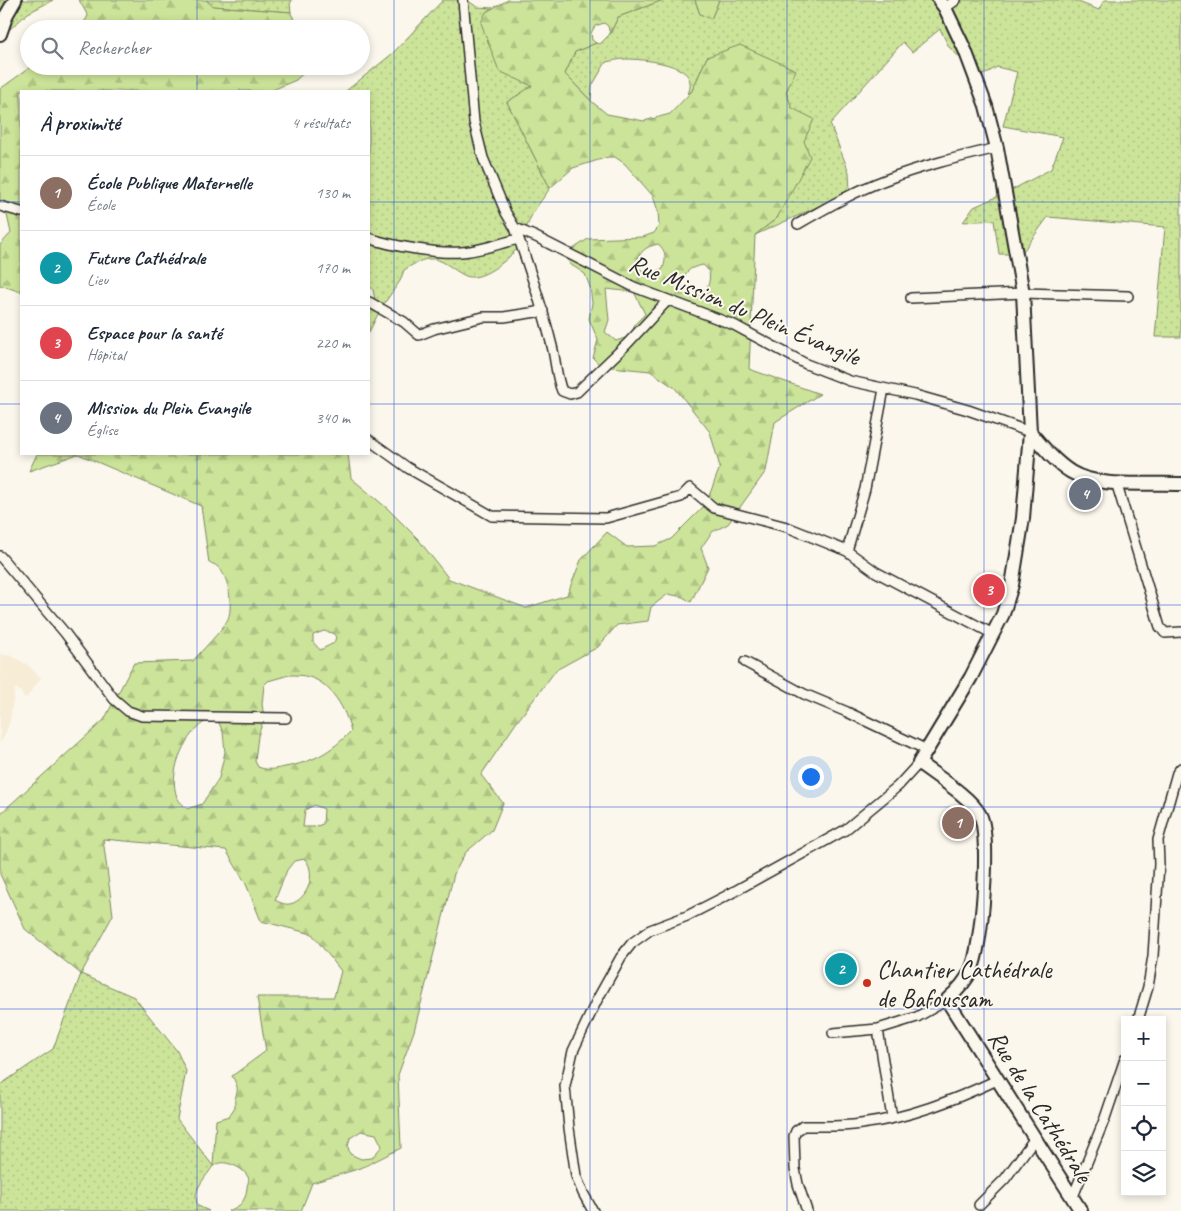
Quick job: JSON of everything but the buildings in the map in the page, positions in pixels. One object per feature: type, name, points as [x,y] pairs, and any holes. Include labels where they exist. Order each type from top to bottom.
[{"type":"street","points":[[0,34],[7,14],[15,0]]},
{"type":"street","points":[[463,0],[474,122],[483,158],[506,214],[515,228],[519,239],[543,311],[562,391],[570,394],[577,392],[591,380],[668,300]]},
{"type":"street","points":[[590,1210],[576,1176],[565,1086],[573,1051],[597,1000],[621,957],[632,943],[650,930],[687,916],[726,896],[845,830],[898,786],[919,763],[971,677],[1003,614],[1012,585],[1023,518],[1030,432],[1022,293],[997,148],[986,106],[966,50],[942,4],[956,0]]},
{"type":"street","points":[[798,224],[884,180],[952,158],[997,148]]},
{"type":"street","points":[[0,206],[20,212]]},
{"type":"street","name":"Rue Mission du Plein Évangile","points":[[515,228],[634,287],[734,325],[806,364],[850,381],[968,410],[1030,432],[1042,446],[1073,473],[1093,480],[1181,484]]},
{"type":"street","points":[[370,238],[379,242],[442,252],[463,252],[519,239]]},
{"type":"street","points":[[911,298],[1022,293],[1128,296]]},
{"type":"street","points":[[370,303],[404,322],[419,334],[483,317],[504,317],[543,311]]},
{"type":"street","points":[[847,551],[865,489],[884,389]]},
{"type":"street","points":[[370,441],[408,468],[492,516],[606,518],[681,497],[690,488],[714,508],[787,528],[847,551],[876,572],[993,634]]},
{"type":"street","points":[[1116,482],[1160,627],[1165,633],[1181,632]]},
{"type":"street","points":[[0,556],[65,633],[114,699],[128,711],[142,716],[286,718]]},
{"type":"street","points":[[746,662],[804,694],[927,750]]},
{"type":"street","points":[[833,1033],[878,1029],[917,1017],[947,1000],[959,989],[972,969],[980,933],[985,863],[981,816],[972,803],[919,763]]},
{"type":"street","points":[[1139,1016],[1148,987],[1153,956],[1159,864],[1158,840],[1177,773],[1181,768]]},
{"type":"street","name":"Rue de la Cathédrale","points":[[947,1000],[1081,1211]]},
{"type":"street","points":[[878,1029],[892,1118]]},
{"type":"street","points":[[1072,1199],[1105,1118],[1124,1061]]},
{"type":"street","points":[[807,1211],[796,1174],[794,1136],[796,1131],[803,1126],[849,1126],[892,1118],[956,1099],[998,1080]]},
{"type":"street","points":[[979,1206],[1005,1180],[1035,1138]]},
{"type":"shaded area","points":[[0,654],[12,656],[28,665],[41,678],[27,697],[24,698],[20,691],[15,688],[10,721],[0,743]]},
{"type":"green space","points":[[0,0],[53,0],[28,13],[0,38]]},
{"type":"green space","points":[[79,0],[206,0],[213,6],[291,12],[295,20],[86,20],[88,16]]},
{"type":"green space","points":[[206,0],[292,0],[290,4],[291,12],[213,6]]},
{"type":"green space","points":[[443,0],[467,0],[477,7],[493,8],[486,12],[533,86],[507,102],[550,188],[532,214],[519,245],[505,260],[485,274],[472,277],[461,274],[438,260],[428,259],[415,263],[404,270],[400,281],[381,308],[370,330],[370,308],[375,300],[373,290],[370,286],[370,90],[347,90],[366,75],[370,75],[370,72],[392,54]]},
{"type":"green space","points":[[508,0],[663,0],[618,17],[610,34],[608,26],[604,23],[595,26],[591,33],[592,40],[596,43],[575,52],[565,74],[591,101],[607,114],[644,121],[670,114],[692,91],[707,57],[740,45],[796,70],[786,92],[792,108],[814,119],[804,141],[810,157],[777,218],[755,235],[749,369],[820,394],[775,422],[766,471],[728,524],[712,532],[701,548],[708,567],[691,602],[683,597],[668,594],[651,607],[648,621],[617,625],[598,647],[556,670],[516,723],[481,775],[503,803],[492,830],[465,853],[454,874],[414,1031],[398,1075],[401,1148],[361,1168],[312,1183],[301,1211],[228,1211],[244,1200],[249,1178],[243,1171],[232,1164],[220,1163],[213,1166],[216,1120],[229,1116],[235,1107],[237,1086],[232,1076],[266,1051],[257,997],[334,997],[341,971],[312,934],[261,921],[246,884],[226,850],[103,839],[113,915],[81,974],[25,929],[0,874],[0,814],[104,720],[134,663],[193,661],[221,629],[230,613],[230,595],[225,577],[216,565],[209,563],[201,506],[80,455],[348,455],[351,478],[388,509],[418,539],[449,579],[526,608],[567,595],[581,560],[607,532],[627,547],[655,546],[671,539],[706,504],[720,467],[710,432],[675,388],[650,371],[601,366],[593,358],[598,340],[589,319],[592,303],[590,287],[585,274],[570,264],[564,255],[588,239],[643,237],[654,233],[659,226],[658,211],[653,196],[625,164],[615,157],[608,157],[573,168],[550,188],[507,102],[532,86],[499,71],[481,23],[486,12]],"holes":[[[658,244],[664,252],[663,269],[647,274],[635,265],[641,253],[649,247]],[[703,265],[709,273],[707,289],[692,295],[680,285],[686,273],[694,267]],[[606,289],[634,292],[645,314],[635,324],[631,336],[616,341],[605,332],[609,320]],[[324,631],[333,633],[336,637],[334,643],[320,650],[313,642],[313,635]],[[289,675],[304,676],[317,680],[331,691],[336,698],[351,731],[336,745],[313,759],[275,769],[258,767],[255,761],[258,736],[264,718],[262,704],[264,685],[268,681]],[[214,720],[219,723],[223,732],[225,752],[219,778],[202,804],[187,809],[177,797],[175,788],[174,778],[179,757],[189,737],[196,729],[203,723]],[[314,805],[324,809],[323,824],[314,827],[303,827],[305,810]],[[305,859],[310,871],[309,885],[306,892],[302,897],[290,904],[284,904],[275,900],[287,870],[294,861]],[[361,1131],[376,1134],[382,1146],[372,1158],[361,1159],[350,1154],[348,1147],[350,1138]]]},
{"type":"green space","points":[[663,0],[695,0],[700,14],[711,19],[719,0],[1073,0],[1099,10],[1104,0],[1181,0],[1181,337],[1155,337],[1165,227],[1048,217],[1021,254],[999,254],[994,220],[963,222],[974,207],[1008,192],[1051,169],[1063,137],[1003,126],[1017,72],[997,67],[980,77],[949,47],[940,29],[912,52],[903,42],[830,124],[849,172],[850,192],[755,235],[777,218],[804,141],[786,92],[795,70],[707,57],[692,91],[688,94],[690,82],[687,76],[673,66],[652,61],[618,60],[606,62],[592,86],[591,101],[565,74],[575,52],[596,43],[600,44],[610,34],[618,17]]},
{"type":"green space","points":[[695,0],[719,0],[711,19],[700,14]]},
{"type":"green space","points":[[20,75],[301,75],[296,80],[272,90],[20,90],[20,292],[0,285],[0,245],[11,233],[7,215],[0,210],[0,89]]},
{"type":"green space","points":[[37,455],[75,455],[29,471]]},
{"type":"green space","points":[[81,974],[134,997],[177,1051],[186,1071],[177,1119],[213,1166],[200,1185],[196,1195],[198,1206],[209,1211],[0,1211],[0,1085],[53,1049]]},
{"type":"place","name":"Mission du Plein Evangile","points":[[1085,494]]},
{"type":"place","name":"Espace pour la santé","points":[[989,590]]},
{"type":"place","name":"École Publique Maternelle","points":[[958,823]]},
{"type":"place","name":"Future Cathédrale","points":[[841,969]]},
{"type":"place","name":"Chantier Cathédrale de Bafoussam","points":[[867,983]]}]
